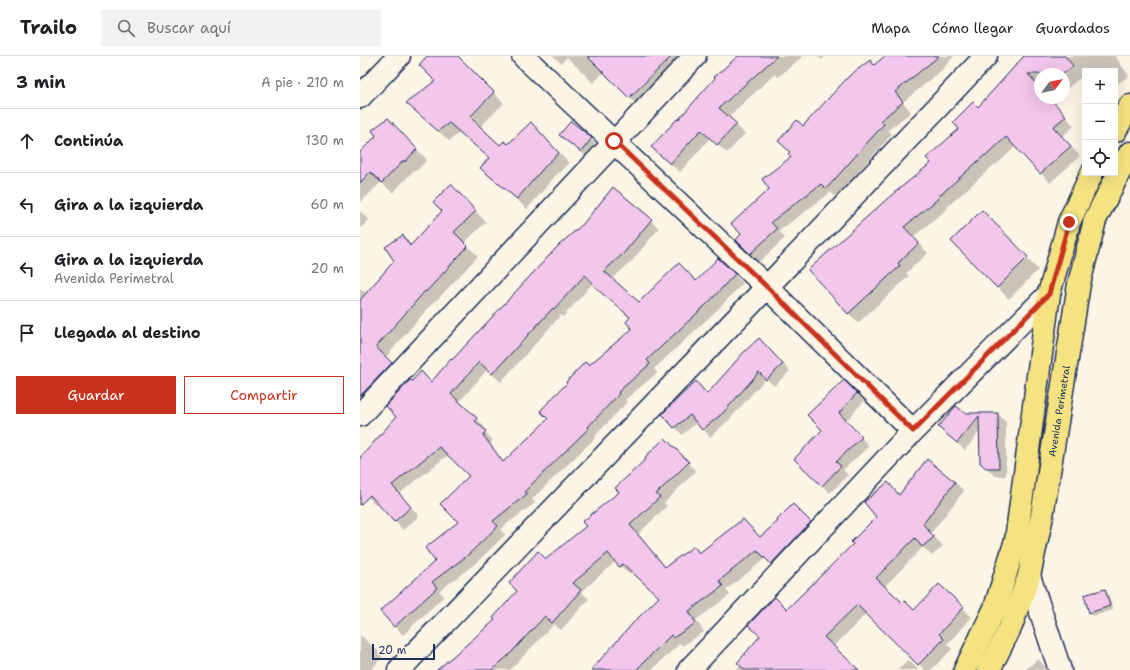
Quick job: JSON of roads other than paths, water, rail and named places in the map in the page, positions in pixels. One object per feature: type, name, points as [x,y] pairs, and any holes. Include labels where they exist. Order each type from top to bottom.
[{"type":"main road","points":[[1118,126],[1130,106]]},
{"type":"main road","name":"Avenida Perimetral","points":[[989,670],[1010,626],[1029,576],[1042,516],[1081,277],[1095,220],[1130,153]]},
{"type":"main road","points":[[965,670],[995,608],[1016,540],[1049,294],[1069,222],[1091,176]]},
{"type":"street","points":[[360,97],[399,56]]},
{"type":"street","points":[[523,56],[767,287],[913,431]]},
{"type":"street","points":[[360,415],[614,141],[695,56]]},
{"type":"street","points":[[399,670],[767,287],[986,56]]},
{"type":"street","points":[[689,670],[913,431],[1049,294]]},
{"type":"street","points":[[1029,576],[1060,670]]}]
